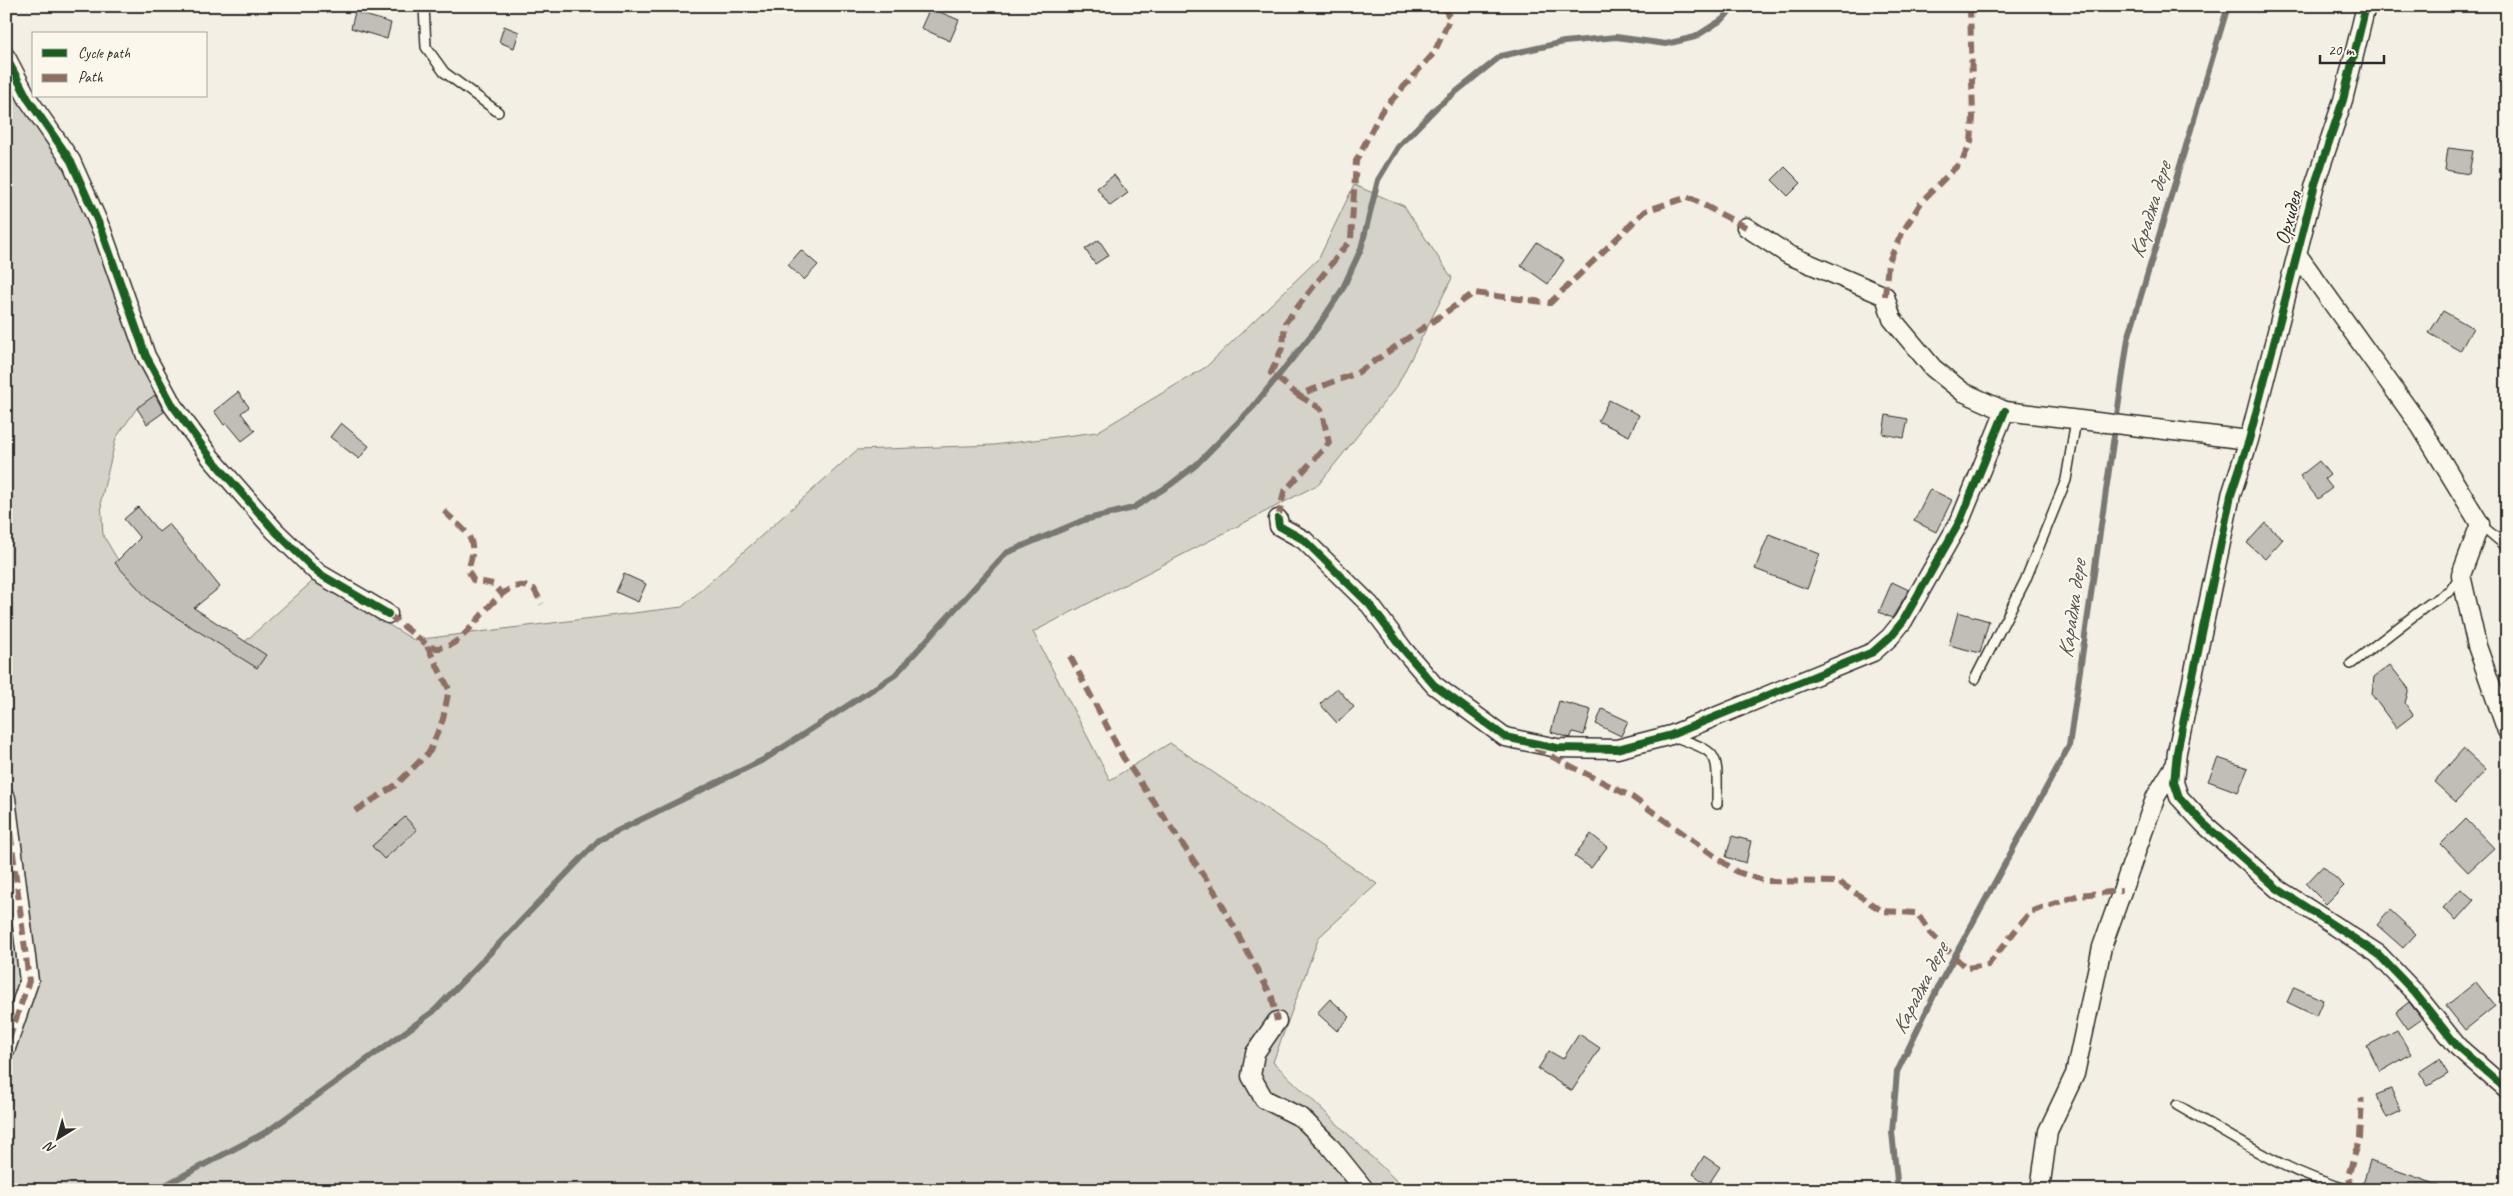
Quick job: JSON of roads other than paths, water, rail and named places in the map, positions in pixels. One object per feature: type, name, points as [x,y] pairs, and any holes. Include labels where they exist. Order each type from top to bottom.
[{"type":"street","name":"Орхидея","points":[[2174,767],[2231,495],[2249,440],[2315,184],[2343,100],[2366,6]]},
{"type":"street","points":[[6,57],[28,99],[70,160],[102,231],[146,356],[173,406],[211,458],[274,530],[318,573],[388,614]]},
{"type":"street","points":[[1746,227],[1790,255],[1886,296],[1892,319],[1933,368],[1963,392],[2005,411],[2249,440]]},
{"type":"street","points":[[2296,254],[2421,427],[2480,524],[2461,575],[2476,646],[2507,731]]},
{"type":"street","points":[[1278,520],[1279,526],[1304,540],[1370,605],[1403,649],[1434,685],[1505,737],[1556,748],[1617,749],[1671,736],[1873,652],[1904,621],[1960,521],[2005,411]]},
{"type":"street","points":[[2174,767],[2174,782],[2179,797],[2203,823],[2278,889],[2378,954],[2415,993],[2458,1047],[2507,1090]]},
{"type":"street","points":[[2040,1190],[2048,1131],[2075,1074],[2102,947],[2156,796],[2174,767]]},
{"type":"street","points":[[6,798],[29,981],[6,1048]]},
{"type":"street","points":[[1276,1021],[1255,1053],[1251,1076],[1264,1099],[1302,1118],[1328,1144],[1365,1190]]},
{"type":"lane","points":[[424,6],[426,47],[444,72],[498,112]]},
{"type":"lane","points":[[1975,679],[2025,581],[2066,480],[2076,420]]},
{"type":"lane","points":[[2480,524],[2507,547]]},
{"type":"lane","points":[[2352,664],[2429,604],[2450,591],[2461,575]]},
{"type":"lane","points":[[1671,736],[1708,749],[1717,762],[1717,804]]},
{"type":"lane","points":[[2177,1105],[2296,1172],[2320,1182],[2350,1190]]},
{"type":"waterway","points":[[156,1190],[268,1131],[434,1011],[599,840],[765,759],[895,675],[1006,553],[1084,520],[1133,508],[1170,485],[1196,465],[1253,407],[1317,328],[1342,290],[1361,249],[1378,180],[1398,147],[1437,107],[1501,56],[1564,42],[1616,37],[1666,44],[1695,37],[1723,19],[1734,6]]},
{"type":"waterway","name":"Караджа дере","points":[[1898,1190],[1892,1132],[1897,1072],[1939,985],[2069,746],[2128,339],[2228,6]]}]
